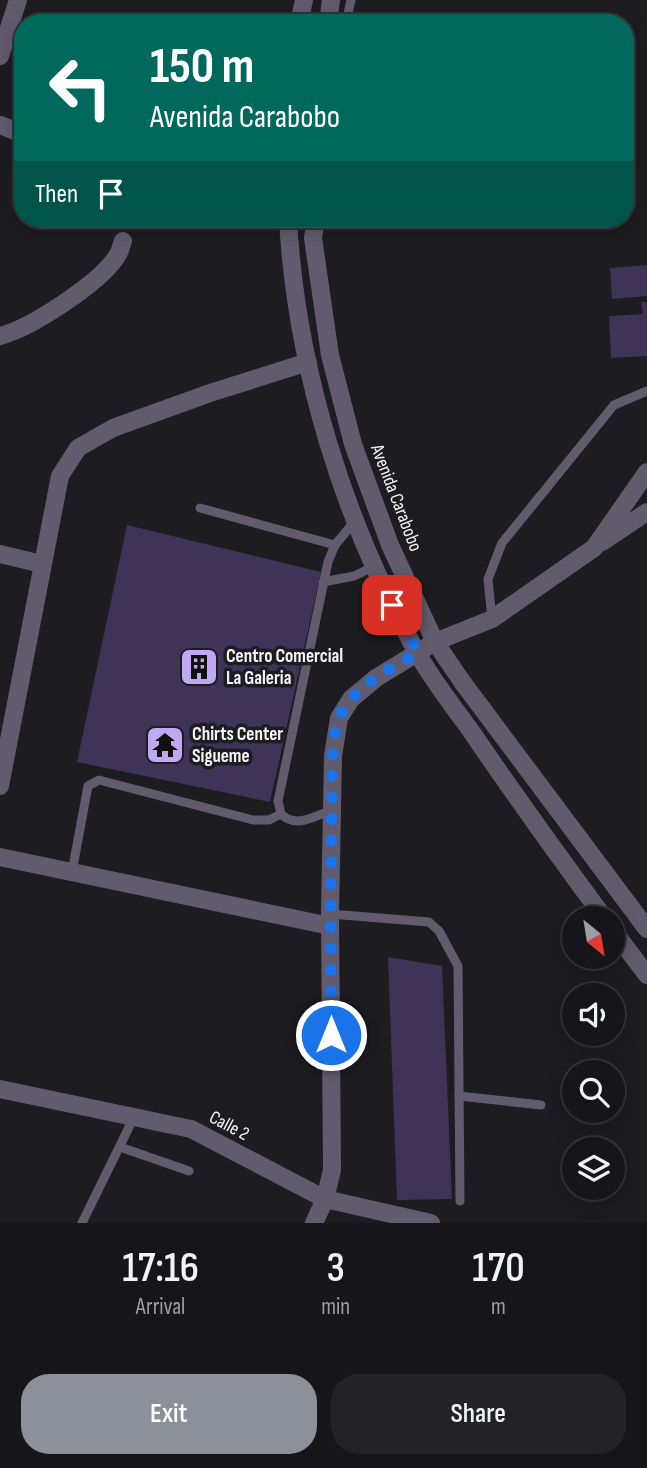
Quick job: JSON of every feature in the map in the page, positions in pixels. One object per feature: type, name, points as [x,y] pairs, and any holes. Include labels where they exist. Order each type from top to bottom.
[{"type":"street","points":[[0,55],[18,0]]},
{"type":"street","points":[[289,228],[308,362],[319,414],[373,567],[418,653],[534,823],[595,906]]},
{"type":"street","name":"Avenida Carabobo","points":[[315,228],[313,238],[330,355],[354,444],[390,545],[435,642],[647,929]]},
{"type":"street","points":[[0,336],[30,324],[95,279],[117,257],[123,241]]},
{"type":"street","points":[[0,786],[60,476],[78,448],[125,423],[308,362]]},
{"type":"street","points":[[594,548],[647,472]]},
{"type":"street","points":[[314,1223],[325,1199],[332,1170],[330,920],[333,756],[339,718],[351,699],[376,678],[435,642],[492,619],[647,512]]},
{"type":"street","points":[[0,554],[42,564]]},
{"type":"street","points":[[0,857],[330,920]]},
{"type":"street","points":[[625,946],[647,975]]},
{"type":"street","name":"Calle 2","points":[[0,1089],[191,1129],[325,1199],[431,1223]]},
{"type":"lane","points":[[492,619],[488,579],[502,543],[614,405],[647,391]]},
{"type":"lane","points":[[200,509],[335,545]]},
{"type":"lane","points":[[332,810],[300,821],[289,821],[278,808],[328,562],[335,545],[355,521]]},
{"type":"lane","points":[[323,582],[354,576],[373,567]]},
{"type":"lane","points":[[72,872],[88,786],[99,780],[253,820],[269,820],[281,814]]},
{"type":"lane","points":[[330,920],[429,922],[439,931],[458,966],[460,1201]]},
{"type":"lane","points":[[459,1096],[541,1105]]},
{"type":"lane","points":[[82,1223],[134,1117]]},
{"type":"lane","points":[[120,1147],[189,1171]]},
{"type":"building","points":[[647,265],[647,296],[612,299],[610,268]]},
{"type":"building","points":[[641,302],[647,302],[647,356],[611,358],[609,316],[643,314]]},
{"type":"building","name":"Centro Comercial La Galeria","points":[[127,525],[321,572],[270,802],[77,762]]},
{"type":"building","points":[[388,957],[442,966],[452,1199],[397,1200]]},
{"type":"place","name":"Centro Comercial La Galeria","points":[[199,667]]},
{"type":"place","name":"Chirts Center Sigueme","points":[[165,745]]},
{"type":"route","points":[[331,1035],[333,756],[339,718],[351,699],[376,678],[418,653],[392,605]]}]
